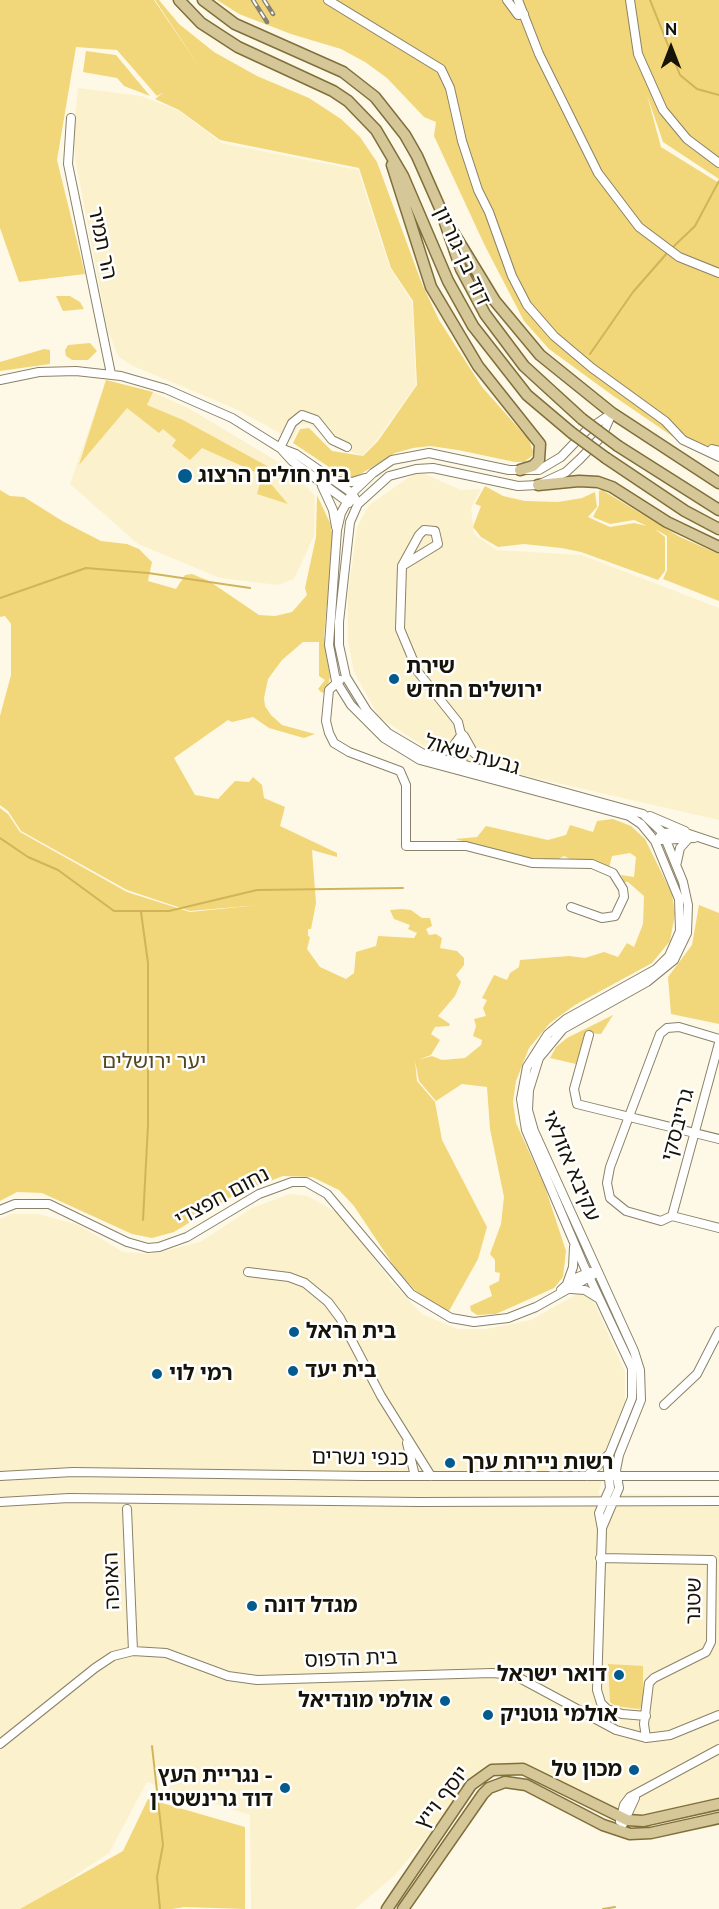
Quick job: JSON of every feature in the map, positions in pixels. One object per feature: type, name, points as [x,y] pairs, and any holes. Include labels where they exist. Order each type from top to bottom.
[{"type":"main road","name":"דוד בן-גוריון","points":[[179,0],[201,23],[238,47],[333,91],[361,115],[387,147],[412,196],[448,281],[473,326],[527,395],[606,458],[685,511],[719,529]]},
{"type":"main road","name":"דוד בן-גוריון","points":[[203,0],[235,24],[313,57],[360,83],[375,97],[405,135],[440,208],[461,269],[485,314],[524,366],[582,419],[618,446],[719,510]]},
{"type":"main road","points":[[387,147],[431,286],[478,366],[540,444],[539,460],[520,471]]},
{"type":"main road","points":[[440,208],[485,285],[519,332],[565,378],[670,453],[719,483]]},
{"type":"main road","points":[[538,485],[588,480],[598,482],[612,487],[667,522],[719,547]]},
{"type":"main road","name":"יוסף וייץ","points":[[387,1909],[466,1792],[478,1779],[492,1770],[523,1769],[623,1819]]},
{"type":"main road","name":"יוסף וייץ","points":[[403,1909],[483,1794],[498,1785],[513,1782],[526,1785],[618,1831]]},
{"type":"main road","points":[[623,1819],[643,1821],[719,1804]]},
{"type":"main road","points":[[618,1831],[646,1834],[719,1818]]},
{"type":"street","points":[[328,0],[441,69],[450,88],[462,141],[478,190],[489,212],[512,276],[527,306],[554,336],[592,368],[665,422],[683,440],[719,457]]},
{"type":"street","points":[[507,0],[518,15],[524,14]]},
{"type":"street","points":[[518,0],[538,54],[593,164],[632,218],[639,227],[679,257],[719,273]]},
{"type":"street","points":[[630,0],[638,54],[663,110],[687,139],[719,163]]},
{"type":"street","name":"הר תמיר","points":[[71,118],[68,164],[111,374]]},
{"type":"street","points":[[0,380],[56,371],[111,374],[142,381],[187,397],[232,418],[280,448],[296,454],[352,493],[358,504]]},
{"type":"street","points":[[332,479],[352,483],[374,473],[392,460],[429,453],[531,472],[548,466],[598,421],[612,413]]},
{"type":"street","points":[[358,504],[389,476],[416,469],[464,473],[518,486],[538,485],[566,472],[580,459],[602,436],[612,413]]},
{"type":"street","points":[[280,448],[292,423],[302,415],[316,420],[332,440],[348,447]]},
{"type":"street","points":[[280,448],[292,461],[346,502],[358,504]]},
{"type":"street","name":"גבעת שאול","points":[[374,473],[352,493],[346,502],[341,513],[336,538],[329,634],[330,661],[336,681],[351,705],[384,738],[420,760],[500,775],[643,814],[665,836]]},
{"type":"street","points":[[320,483],[333,510],[336,538]]},
{"type":"street","name":"גבעת שאול","points":[[358,504],[348,533],[339,622],[339,645],[346,677],[358,699],[383,727],[411,748],[462,768],[629,816],[641,824],[655,841]]},
{"type":"street","points":[[402,566],[438,543],[435,531],[424,530],[419,535],[402,566],[401,637],[418,672],[454,714],[473,753],[500,775]]},
{"type":"street","points":[[346,677],[336,681],[329,690],[326,721],[329,733],[334,742],[349,753],[400,771],[406,785],[406,846],[466,846],[508,859],[532,863],[592,864],[613,873],[623,889],[624,897],[615,916],[602,918],[571,907]]},
{"type":"street","points":[[428,755],[438,755],[451,749],[462,733]]},
{"type":"street","points":[[462,733],[462,768]]},
{"type":"street","points":[[643,814],[688,835],[716,842]]},
{"type":"street","points":[[655,841],[665,836],[688,835]]},
{"type":"street","points":[[677,862],[680,848],[688,835]]},
{"type":"street","name":"עקיבא אזולאי","points":[[607,1502],[619,1488],[616,1468],[619,1455],[639,1410],[642,1380],[634,1351],[534,1131],[528,1110],[528,1090],[539,1058],[554,1038],[574,1022],[658,975],[680,951],[687,933],[686,894],[677,862],[665,836]]},
{"type":"street","name":"עקיבא אזולאי","points":[[607,1502],[610,1489],[606,1466],[630,1406],[634,1382],[629,1357],[588,1275],[526,1130],[521,1109],[522,1088],[533,1055],[556,1026],[656,969],[674,947],[681,921],[679,899],[655,841]]},
{"type":"street","name":"גרייבסקי","points":[[631,1117],[658,1037],[663,1030],[680,1027],[719,1041],[672,1216]]},
{"type":"street","points":[[590,1035],[573,1089],[577,1104],[719,1139]]},
{"type":"street","points":[[631,1117],[609,1174],[607,1191],[615,1204],[626,1211],[661,1221],[672,1216],[719,1228]]},
{"type":"street","name":"נחום חפצדי","points":[[0,1210],[15,1204],[49,1204],[127,1242],[148,1248],[159,1247],[187,1237],[259,1194],[292,1182],[306,1182],[314,1185],[334,1202],[411,1294],[451,1318],[474,1322],[495,1321],[520,1315],[597,1271]]},
{"type":"street","points":[[574,1241],[573,1267],[567,1287],[585,1290],[601,1302]]},
{"type":"street","points":[[248,1272],[289,1277],[311,1286],[328,1302],[340,1318],[405,1437],[431,1476]]},
{"type":"street","points":[[664,1405],[697,1374],[719,1331]]},
{"type":"street","points":[[405,1437],[415,1476]]},
{"type":"street","points":[[587,1476],[609,1454]]},
{"type":"street","points":[[619,1455],[623,1467],[635,1476]]},
{"type":"street","name":"כנפי נשרים","points":[[0,1476],[73,1472],[415,1476],[719,1476]]},
{"type":"street","name":"כנפי נשרים","points":[[0,1502],[72,1498],[719,1501]]},
{"type":"street","points":[[607,1502],[599,1513],[602,1529],[598,1698],[614,1712],[646,1716],[644,1724],[646,1738]]},
{"type":"street","name":"האופה","points":[[127,1509],[133,1651]]},
{"type":"street","name":"שטנר","points":[[600,1558],[712,1560],[711,1642],[708,1648],[649,1683],[646,1716]]},
{"type":"street","name":"בית הדפוס","points":[[0,1744],[95,1668],[113,1656],[133,1651],[166,1653],[228,1676],[257,1680],[483,1673],[514,1675],[616,1730],[646,1738],[670,1735],[719,1715]]},
{"type":"street","points":[[618,1831],[626,1801],[719,1749]]},
{"type":"shaded area","points":[[78,88],[142,96],[179,111],[222,143],[358,170],[390,268],[412,302],[416,385],[377,440],[362,456],[336,446],[322,432],[308,424],[299,425],[292,440],[236,409],[133,366],[119,357],[108,332],[76,163],[73,135]]},
{"type":"shaded area","name":"בית חולים הרצוג","points":[[106,380],[153,392],[190,409],[290,469],[315,496],[314,536],[294,579],[278,585],[220,578],[138,544],[70,484]]},
{"type":"shaded area","points":[[418,471],[461,490],[481,489],[471,508],[474,534],[496,550],[582,555],[719,608],[719,820],[452,759],[422,745],[379,717],[354,672],[348,641],[348,595],[357,527],[369,505]]},
{"type":"shaded area","points":[[290,1194],[308,1196],[343,1216],[389,1279],[422,1314],[457,1329],[486,1329],[531,1320],[588,1288],[625,1372],[625,1407],[598,1494],[719,1495],[719,1818],[698,1812],[633,1820],[583,1794],[496,1765],[479,1773],[465,1784],[430,1833],[395,1875],[355,1909],[251,1909],[250,1815],[147,1782],[109,1853],[25,1909],[0,1909],[0,1219],[10,1214],[39,1214],[79,1225],[123,1252],[151,1254],[200,1242],[252,1208]]},
{"type":"green space","points":[[0,0],[154,0],[201,69],[155,0],[159,0],[179,24],[214,52],[257,76],[309,98],[341,119],[360,137],[377,162],[422,284],[439,320],[482,387],[529,440],[533,451],[532,456],[524,462],[515,462],[430,446],[413,448],[395,453],[354,478],[341,475],[293,443],[300,429],[309,428],[332,451],[363,456],[378,441],[417,385],[413,301],[391,268],[359,168],[220,140],[179,110],[155,99],[164,92],[157,96],[117,50],[76,47],[57,160],[85,274],[19,282],[0,228]]},
{"type":"green space","points":[[217,0],[719,0],[719,179],[663,142],[647,95],[661,147],[719,183],[719,459],[672,436],[612,395],[549,349],[524,321],[485,246],[434,136],[436,122],[424,117],[387,78],[365,62],[341,49],[291,34],[239,14]]},
{"type":"green space","points":[[86,51],[116,55],[150,96],[124,86],[117,78],[83,72]]},
{"type":"green space","points":[[56,296],[70,296],[80,302],[84,309],[63,311]]},
{"type":"green space","points":[[90,343],[97,351],[88,360],[72,360],[66,356],[65,350],[68,345]]},
{"type":"green space","points":[[44,349],[50,350],[50,364],[0,371],[0,362]]},
{"type":"green space","points":[[106,380],[153,392],[147,405],[183,420],[267,466],[271,484],[288,504],[257,494],[262,475],[202,448],[190,460],[172,446],[176,440],[163,429],[159,433],[127,408],[79,465]]},
{"type":"green space","points":[[485,486],[503,496],[525,501],[558,502],[582,498],[595,492],[597,507],[588,517],[610,527],[634,523],[647,526],[634,520],[610,524],[593,517],[599,505],[599,491],[602,490],[680,537],[719,554],[719,601],[663,579],[667,570],[667,536],[655,529],[665,537],[665,571],[658,580],[581,552],[524,544],[498,547],[481,537],[473,527],[481,506],[475,504]]},
{"type":"green space","name":"יער ירושלים","points":[[0,490],[10,496],[24,497],[64,522],[101,541],[127,544],[139,549],[152,562],[148,581],[176,589],[185,575],[192,574],[209,581],[259,615],[275,616],[292,612],[307,595],[305,588],[316,537],[317,495],[330,523],[333,537],[324,636],[330,677],[326,694],[318,689],[325,680],[319,676],[319,642],[303,642],[282,660],[268,679],[264,698],[265,706],[271,715],[282,725],[315,734],[304,738],[269,728],[253,717],[232,722],[228,720],[174,758],[195,795],[218,799],[235,781],[249,782],[253,777],[262,785],[264,798],[285,807],[280,826],[337,853],[337,857],[312,850],[316,903],[311,929],[308,929],[310,937],[307,949],[320,967],[346,979],[354,973],[356,952],[376,946],[378,936],[414,938],[417,933],[408,929],[410,925],[394,919],[390,910],[402,909],[411,910],[422,918],[430,918],[432,926],[426,929],[429,935],[436,934],[442,938],[440,948],[457,951],[464,958],[464,965],[456,975],[461,982],[455,996],[438,1016],[450,1024],[435,1027],[431,1034],[440,1040],[431,1055],[418,1060],[432,1056],[442,1060],[465,1058],[481,1045],[482,1040],[473,1036],[476,1026],[474,1019],[486,1016],[483,1008],[487,1000],[482,998],[494,975],[507,980],[510,973],[519,967],[520,960],[569,956],[585,958],[604,952],[618,957],[627,943],[634,947],[643,924],[644,896],[628,882],[624,882],[621,875],[634,877],[636,857],[630,853],[612,856],[609,868],[574,861],[564,856],[553,862],[532,860],[455,839],[477,837],[486,826],[548,840],[566,835],[570,825],[593,832],[597,821],[613,819],[631,826],[645,839],[672,894],[675,914],[670,941],[652,963],[575,1005],[550,1023],[529,1048],[516,1081],[513,1102],[516,1123],[545,1187],[566,1251],[563,1277],[554,1288],[496,1314],[477,1315],[471,1311],[470,1306],[492,1296],[489,1286],[499,1281],[500,1273],[495,1272],[495,1260],[490,1254],[501,1224],[504,1197],[490,1129],[487,1087],[462,1084],[436,1101],[419,1081],[415,1061],[417,1081],[435,1102],[442,1140],[487,1227],[478,1259],[449,1311],[432,1304],[415,1290],[396,1269],[354,1206],[339,1190],[312,1177],[283,1176],[236,1194],[174,1232],[152,1238],[132,1234],[42,1193],[17,1192],[0,1201],[0,808],[8,814],[20,832],[127,892],[190,912],[259,905],[190,911],[127,890],[21,831],[8,811],[0,805],[0,716],[11,675],[11,624],[5,616],[0,617]]},
{"type":"green space","points":[[699,905],[719,913],[719,1024],[671,1014],[668,977],[692,945]]},
{"type":"green space","points":[[613,1015],[601,1034],[586,1033],[576,1064],[550,1058],[556,1047],[567,1038]]},
{"type":"green space","points":[[608,1664],[643,1666],[643,1706],[639,1709],[616,1706],[610,1702]]},
{"type":"green space","points":[[148,1799],[245,1827],[245,1909],[185,1907],[172,1909],[20,1909],[123,1851]]},
{"type":"waterway","points":[[650,0],[680,75],[697,89],[719,95]]},
{"type":"waterway","points":[[672,248],[695,226],[719,181]]},
{"type":"waterway","points":[[590,354],[633,292],[668,252]]},
{"type":"waterway","points":[[0,598],[86,568],[148,573],[250,588]]},
{"type":"waterway","points":[[0,838],[28,857],[58,870],[114,911],[169,911],[257,890],[403,888]]},
{"type":"waterway","points":[[141,912],[148,963],[148,1125],[143,1220]]},
{"type":"waterway","points":[[152,1746],[163,1845],[157,1877],[160,1909]]},
{"type":"waterway","points":[[603,1909],[615,1907]]},
{"type":"railway","points":[[253,0],[267,22]]},
{"type":"railway","points":[[264,0],[273,14]]},
{"type":"place","name":"בית חולים הרצוג","points":[[185,476]]},
{"type":"place","name":"שירת ירושלים החדש","points":[[394,679]]},
{"type":"place","name":"בית הראל","points":[[294,1332]]},
{"type":"place","name":"בית יעד","points":[[293,1371]]},
{"type":"place","name":"רמי לוי","points":[[157,1374]]},
{"type":"place","name":"רשות ניירות ערך","points":[[450,1463]]},
{"type":"place","name":"מגדל דונה","points":[[252,1606]]},
{"type":"place","name":"דואר ישראל","points":[[619,1675]]},
{"type":"place","name":"אולמי מונדיאל","points":[[445,1701]]},
{"type":"place","name":"אולמי גוטניק","points":[[488,1715]]},
{"type":"place","name":"מכון טל","points":[[634,1770]]},
{"type":"place","name":"נגריית העץ - דוד גרינשטיין","points":[[285,1788]]}]
